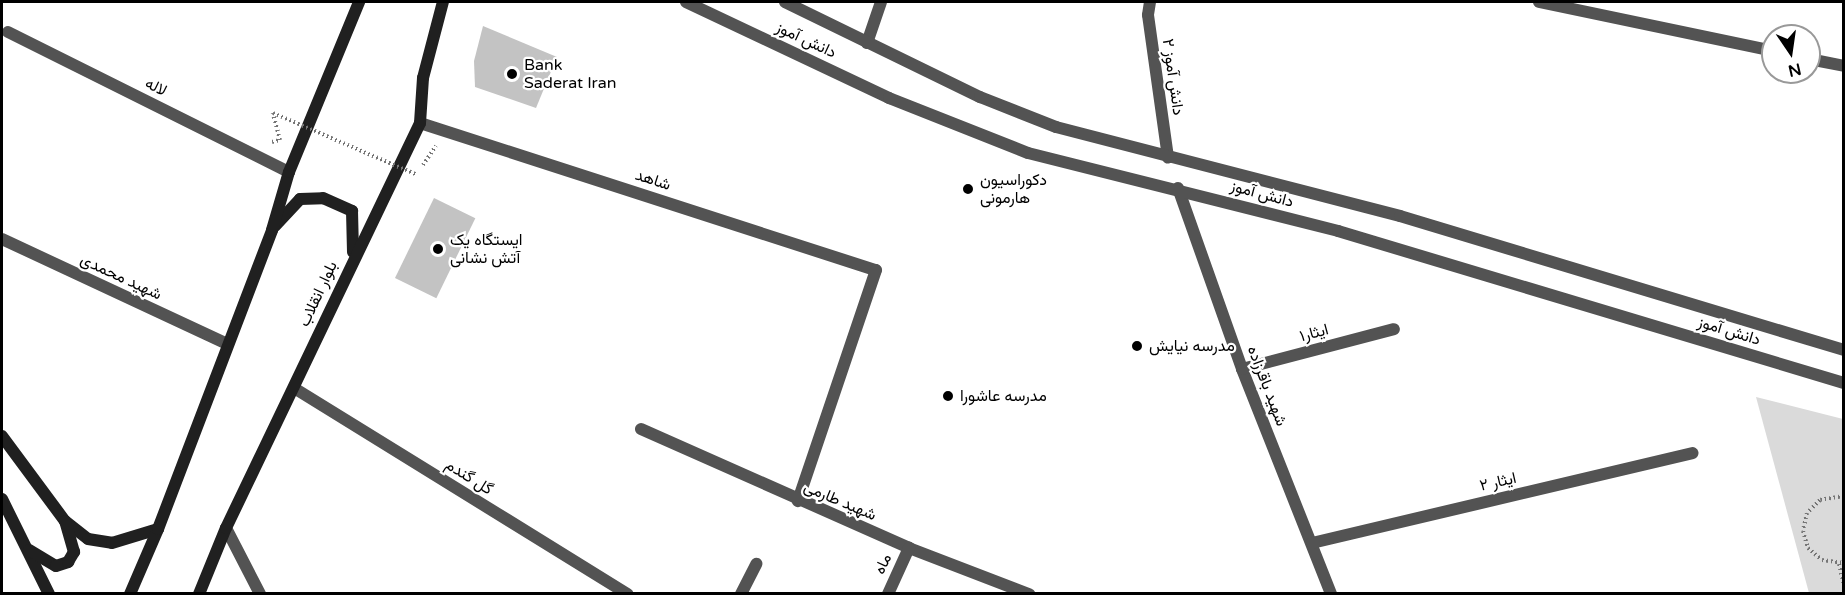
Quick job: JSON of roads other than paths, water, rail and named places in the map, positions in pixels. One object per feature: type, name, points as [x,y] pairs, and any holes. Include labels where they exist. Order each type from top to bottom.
[{"type":"main road","points":[[130,594],[158,529],[272,230],[289,172],[359,2]]},
{"type":"main road","name":"بلوار انقلاب","points":[[199,594],[226,528],[294,388],[351,262],[420,123],[423,78],[443,2]]},
{"type":"main road","points":[[272,230],[300,199],[323,198],[339,204],[352,211],[355,234],[351,262]]},
{"type":"main road","points":[[2,436],[65,521],[88,539],[112,543],[158,529]]},
{"type":"main road","points":[[2,499],[49,594]]},
{"type":"main road","points":[[29,550],[56,566],[68,562],[74,552],[65,521]]},
{"type":"street","name":"دانش آموز","points":[[686,2],[889,98],[1028,153],[1178,188],[1338,231],[1844,383]]},
{"type":"street","name":"دانش آموز","points":[[785,2],[980,97],[1056,127],[1168,158],[1400,216],[1844,350]]},
{"type":"street","points":[[867,43],[881,2]]},
{"type":"street","name":"دانش آموز ۲","points":[[1150,2],[1148,15],[1168,158]]},
{"type":"street","points":[[1539,2],[1761,48]]},
{"type":"street","name":"لاله","points":[[8,32],[289,172]]},
{"type":"street","points":[[1821,61],[1844,66]]},
{"type":"street","name":"شاهد","points":[[420,123],[876,270],[798,501]]},
{"type":"street","name":"شهید باقرزاده","points":[[1178,188],[1242,369],[1331,594]]},
{"type":"street","name":"شهید محمدی","points":[[2,239],[227,344]]},
{"type":"street","name":"ایثار۱","points":[[1242,369],[1394,329]]},
{"type":"street","name":"گل گندم","points":[[294,388],[628,594]]},
{"type":"street","name":"شهید طارمی","points":[[641,429],[798,501],[909,548],[1029,594]]},
{"type":"street","name":"ایثار ۲","points":[[1312,543],[1692,453]]},
{"type":"street","points":[[226,528],[258,593]]},
{"type":"street","name":"ماه","points":[[888,594],[909,548]]},
{"type":"street","points":[[741,594],[756,564]]},
{"type":"place","name":"Bank Saderat Iran","points":[[512,74]]},
{"type":"place","name":"دکوراسیون هارمونی","points":[[968,189]]},
{"type":"place","name":"ایستگاه یک آتش نشانی","points":[[438,249]]},
{"type":"place","name":"مدرسه نیایش","points":[[1137,346]]},
{"type":"place","name":"مدرسه عاشورا","points":[[948,396]]}]
